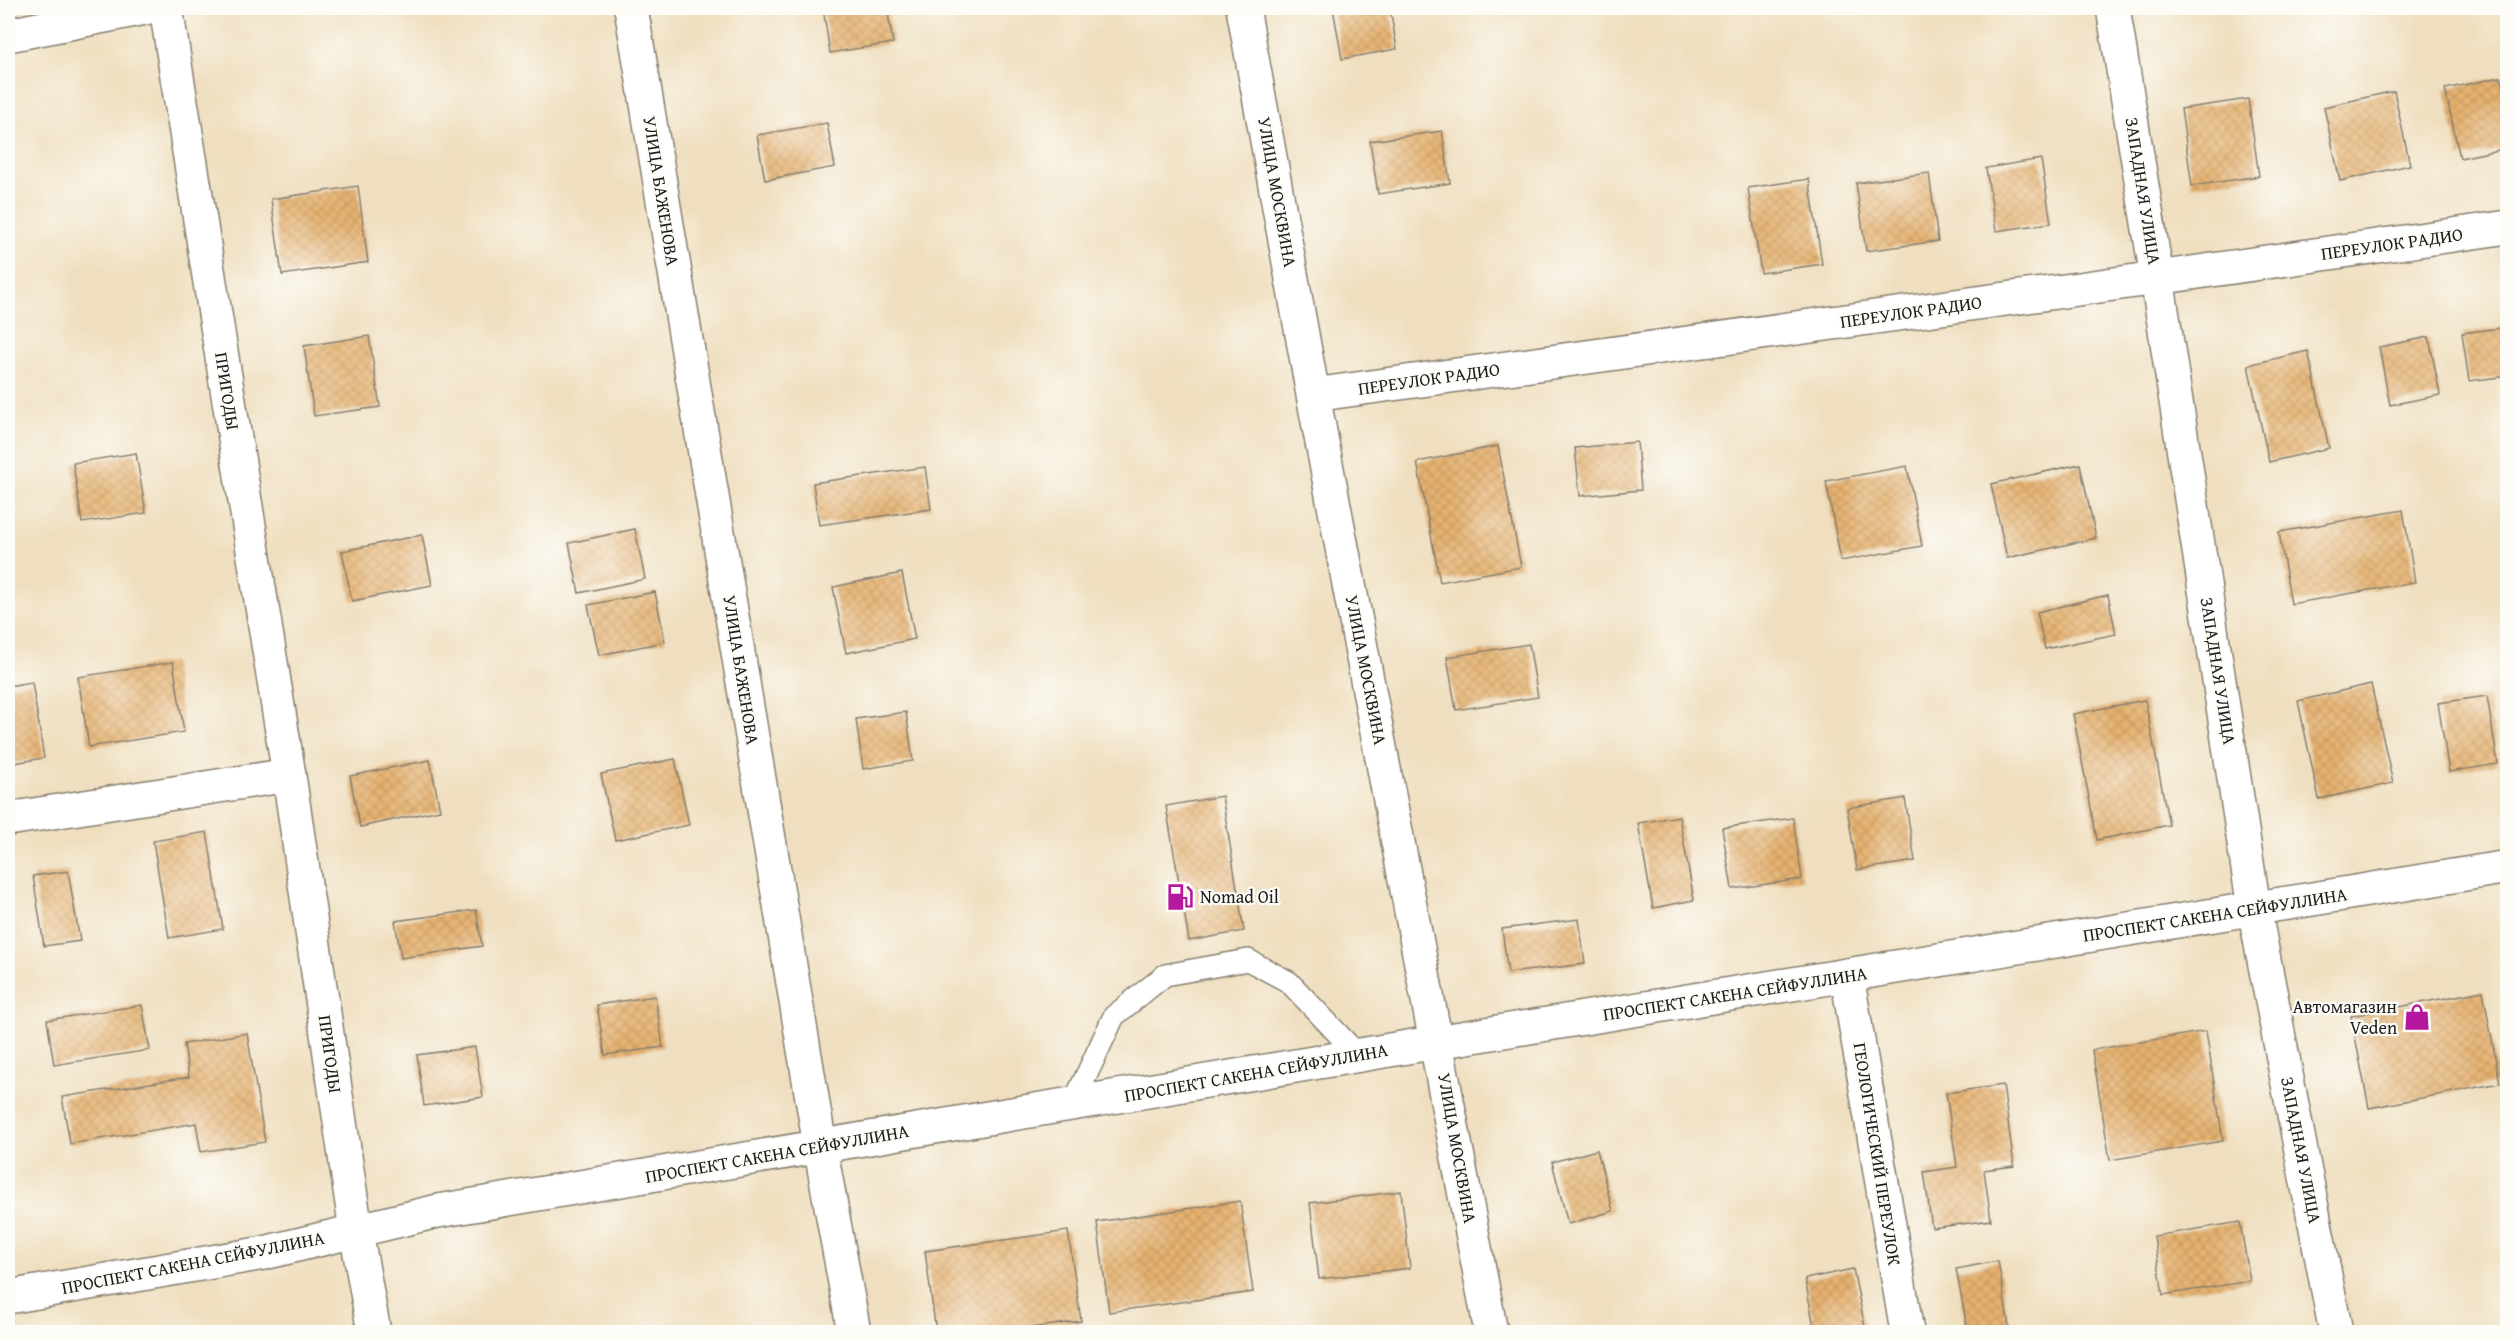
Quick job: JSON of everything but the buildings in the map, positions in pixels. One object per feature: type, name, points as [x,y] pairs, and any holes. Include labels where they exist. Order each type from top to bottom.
[{"type":"street","points":[[8,35],[145,8]]},
{"type":"street","name":"ПРИГОДЫ","points":[[166,8],[289,776],[356,1231],[374,1332]]},
{"type":"street","name":"УЛИЦА БАЖЕНОВА","points":[[631,8],[820,1146],[854,1332]]},
{"type":"street","name":"УЛИЦА МОСКВИНА","points":[[1243,8],[1313,394],[1491,1332]]},
{"type":"street","name":"ЗАПАДНАЯ УЛИЦА","points":[[2113,8],[2254,908],[2336,1332]]},
{"type":"street","name":"ПЕРЕУЛОК РАДИО","points":[[1313,394],[2157,278],[2508,227]]},
{"type":"street","points":[[8,819],[289,776]]},
{"type":"street","name":"ПРОСПЕКТ САКЕНА СЕЙФУЛЛИНА","points":[[8,1297],[264,1254],[438,1211],[1437,1042],[2508,867]]},
{"type":"street","name":"ГЕОЛОГИЧЕСКИЙ ПЕРЕУЛОК","points":[[1847,975],[1907,1332]]},
{"type":"lane","points":[[1073,1104],[1114,1016],[1165,975],[1248,960],[1289,982],[1359,1056]]},
{"type":"place","name":"Nomad Oil","points":[[1180,897]]},
{"type":"place","name":"Автомагазин Veden","points":[[2417,1017]]}]
